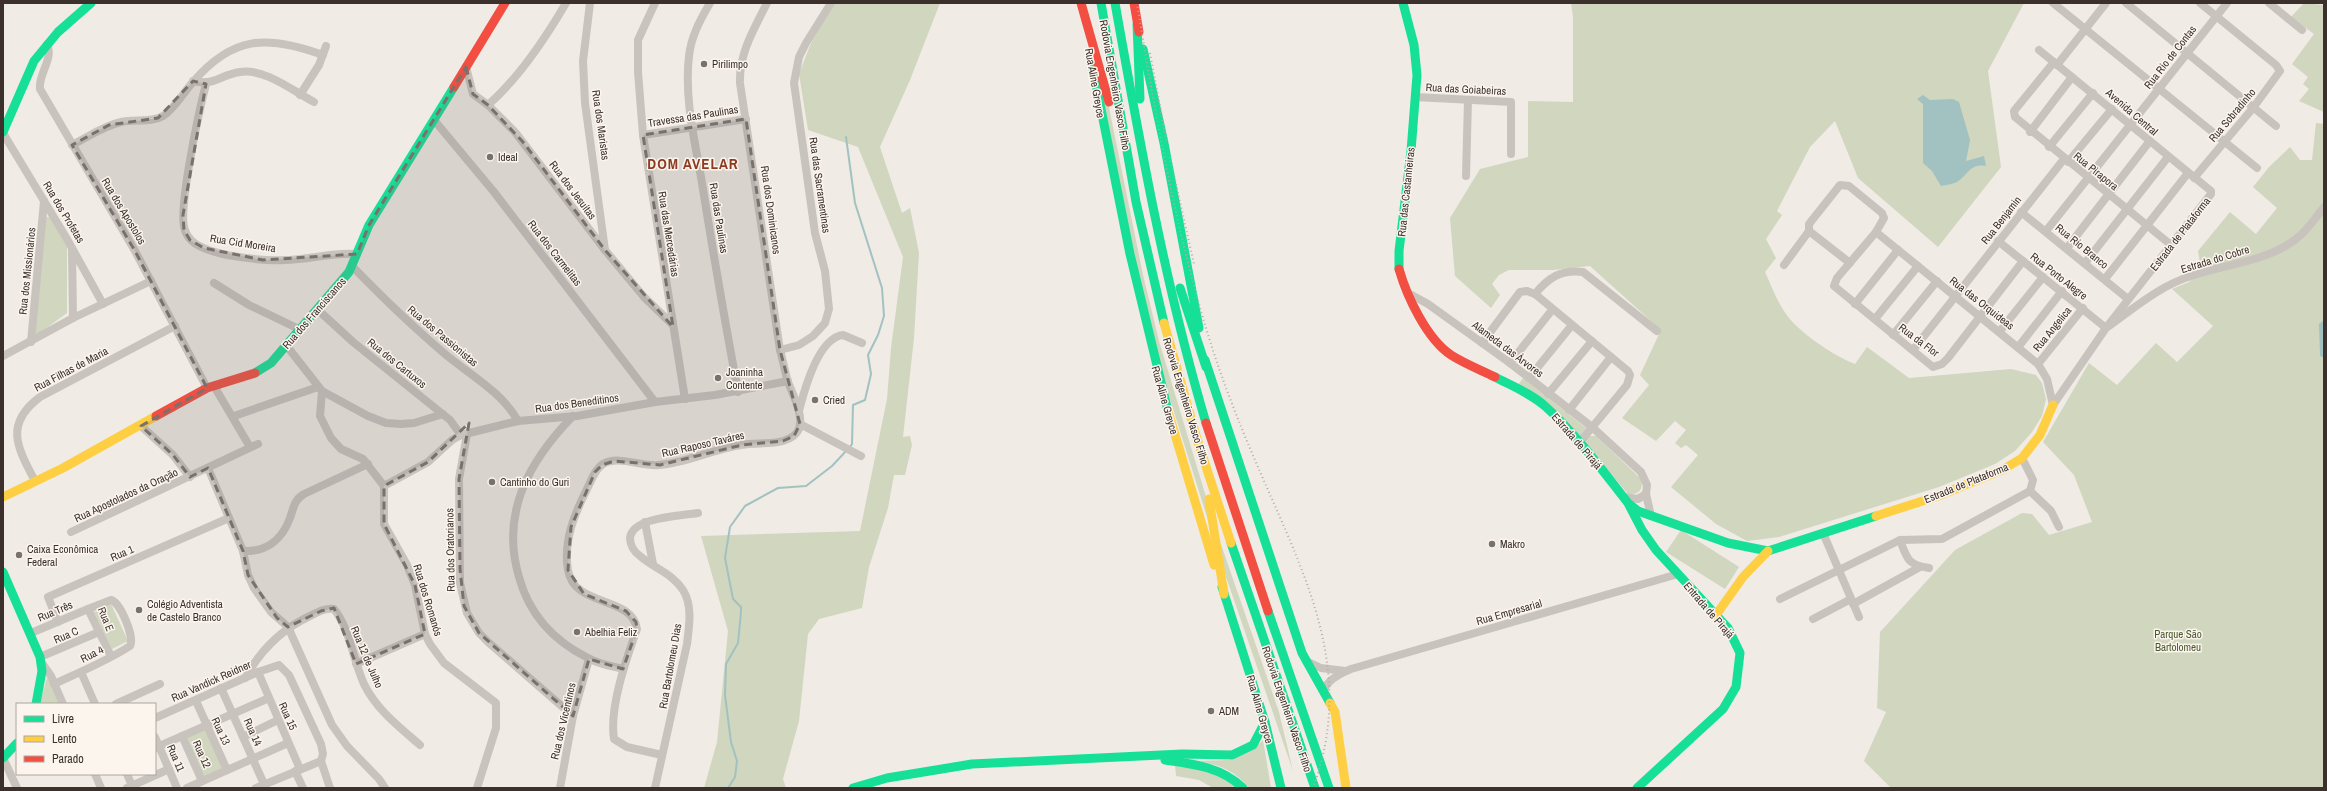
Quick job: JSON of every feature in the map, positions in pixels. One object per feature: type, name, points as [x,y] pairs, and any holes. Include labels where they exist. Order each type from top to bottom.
[{"type":"main road","points":[[3,132],[29,68],[47,44],[91,3]]},
{"type":"main road","name":"Rua dos Franciscanos","points":[[3,497],[141,426],[211,387],[260,371],[271,363],[343,280],[352,266],[369,225],[505,3]]},
{"type":"main road","points":[[1081,3],[1140,218]]},
{"type":"main road","name":"Rua Aline Greyce","points":[[1081,3],[1115,193],[1155,368],[1192,499],[1265,722],[1282,788]]},
{"type":"main road","name":"Rodovia Engenheiro Vasco Filho","points":[[1101,3],[1140,218],[1163,321],[1203,459],[1314,788]]},
{"type":"main road","name":"Rodovia Engenheiro Vasco Filho","points":[[1115,3],[1168,279],[1197,393],[1234,510],[1329,788]]},
{"type":"main road","points":[[1134,3],[1137,24],[1164,143],[1206,367]]},
{"type":"main road","name":"Rua das Castanheiras","points":[[1403,3],[1414,45],[1416,75],[1398,263],[1401,279],[1431,336],[1444,350],[1460,360]]},
{"type":"main road","points":[[1137,24],[1143,150]]},
{"type":"main road","points":[[1154,204],[1206,367],[1305,661],[1324,690],[1337,717],[1346,788]]},
{"type":"main road","name":"Estrada de Pirajá","points":[[1460,360],[1532,396],[1557,417],[1580,442],[1626,500]]},
{"type":"main road","name":"Estrada de Plataforma","points":[[1626,500],[1638,511],[1651,516],[1728,543],[1768,551],[1938,496],[1997,472],[2022,458],[2040,435],[2053,405]]},
{"type":"main road","points":[[1203,459],[1224,594]]},
{"type":"main road","name":"Entrada de Pirajá","points":[[1626,500],[1648,539],[1716,615],[1735,640],[1740,653],[1740,675],[1736,687],[1723,709],[1714,720],[1637,788]]},
{"type":"main road","points":[[1716,615],[1743,577],[1768,551]]},
{"type":"main road","points":[[3,572],[31,633],[41,660],[36,703]]},
{"type":"main road","points":[[853,788],[887,778],[972,764],[1238,753],[1249,748],[1256,742],[1265,722]]},
{"type":"main road","points":[[3,758],[16,744]]},
{"type":"main road","points":[[1142,756],[1221,771],[1234,778],[1243,788]]},
{"type":"street","points":[[488,105],[504,89],[542,42],[566,3]]},
{"type":"street","name":"Rua dos Maristas","points":[[590,3],[583,61],[585,103],[605,250]]},
{"type":"street","name":"Rua das Mercedárias","points":[[655,3],[638,40],[637,66],[643,135],[685,399]]},
{"type":"street","name":"Rua das Paulinas","points":[[710,3],[696,30],[689,56],[690,98],[693,127],[738,392]]},
{"type":"street","name":"Rua dos Dominicanos","points":[[768,3],[748,40],[740,70],[742,102],[746,119],[780,350],[788,381],[799,413],[800,424]]},
{"type":"street","name":"Rua das Sacramentinas","points":[[780,350],[799,345],[813,336],[825,323],[829,309],[825,271],[815,233],[794,83],[796,70],[806,43],[831,3]]},
{"type":"street","points":[[2053,3],[2257,168]]},
{"type":"street","points":[[2055,63],[2086,29],[2106,3]]},
{"type":"street","points":[[2126,3],[2276,126]]},
{"type":"street","points":[[2200,3],[2216,16]]},
{"type":"street","name":"Rua Rio de Contas","points":[[2046,231],[2227,3]]},
{"type":"street","points":[[2268,3],[2302,30]]},
{"type":"street","name":"Rua Sobradinho","points":[[2105,279],[2147,226],[2253,108],[2279,75],[2280,71],[2276,65],[2216,16]]},
{"type":"street","points":[[72,145],[109,125],[129,120],[151,120],[163,115],[193,82],[220,56],[241,45],[276,42],[300,47],[323,55]]},
{"type":"street","name":"Rua dos Apostolos","points":[[47,44],[50,52],[40,81],[40,89],[211,387],[234,416],[254,445]]},
{"type":"street","points":[[300,95],[314,74],[326,46]]},
{"type":"street","name":"Avenida Central","points":[[2039,50],[2093,93],[2149,142],[2211,191]]},
{"type":"street","name":"Rua Pirapora","points":[[2055,63],[2014,111],[2014,117],[2030,132],[2171,245]]},
{"type":"street","name":"Rua dos Jesuítas","points":[[466,67],[471,90],[488,105],[523,142],[605,250],[644,296],[672,324]]},
{"type":"street","points":[[193,82],[206,84],[231,74],[247,72],[264,76],[314,102]]},
{"type":"street","points":[[2030,132],[2072,77]]},
{"type":"street","name":"Rua Cid Moreira","points":[[206,84],[197,124],[183,214],[184,230],[190,240],[204,248],[263,260],[286,260],[340,253],[357,254]]},
{"type":"street","points":[[2049,147],[2093,93]]},
{"type":"street","name":"Rua das Goiabeiras","points":[[1415,97],[1511,102],[1511,154]]},
{"type":"street","points":[[1466,176],[1468,100]]},
{"type":"street","name":"Rua Benjamin","points":[[1913,350],[2021,212],[2112,109]]},
{"type":"street","name":"Travessa das Paulinas","points":[[643,135],[746,119]]},
{"type":"street","name":"Rua dos Carmelitas","points":[[434,120],[481,175],[655,402]]},
{"type":"street","name":"Rua dos Profetas","points":[[3,132],[72,247],[103,304]]},
{"type":"street","points":[[2067,248],[2107,194],[2149,142]]},
{"type":"street","points":[[2086,263],[2168,157]]},
{"type":"street","points":[[1784,264],[1809,231],[1809,224],[1843,184],[1849,186],[1883,215],[1876,232],[1850,263],[1809,231]]},
{"type":"street","name":"Estrada de Plataforma","points":[[2053,405],[2106,328],[2210,197],[2211,191]]},
{"type":"street","name":"Rua dos Missionários","points":[[31,342],[44,201]]},
{"type":"street","name":"Estrada do Cobre","points":[[2106,328],[2141,300],[2190,276],[2237,264],[2287,245],[2302,234],[2324,207]]},
{"type":"street","name":"Rua Rio Branco","points":[[2021,212],[2086,263],[2128,299]]},
{"type":"street","name":"Rua das Orquideas","points":[[1876,232],[2000,331],[2038,364],[2047,379],[2053,405]]},
{"type":"street","name":"Rua Porto Alegre","points":[[1998,241],[2062,291],[2106,328]]},
{"type":"street","points":[[72,247],[74,318]]},
{"type":"street","points":[[1855,304],[1898,250]]},
{"type":"street","points":[[1980,316],[2023,261]]},
{"type":"street","name":"Rua da Flor","points":[[1850,263],[1837,278],[1836,288],[1933,367],[1942,364],[1980,316]]},
{"type":"street","name":"Rua dos Passionistas","points":[[352,266],[403,317],[496,394],[518,421]]},
{"type":"street","points":[[1875,319],[1918,266]]},
{"type":"street","points":[[1535,294],[1545,282],[1556,275],[1583,272],[1657,331]]},
{"type":"street","points":[[2000,331],[2043,276]]},
{"type":"street","points":[[3,356],[74,318],[151,281]]},
{"type":"street","points":[[1893,335],[1937,281]]},
{"type":"street","points":[[214,283],[249,305],[299,329]]},
{"type":"street","points":[[1482,343],[1520,292],[1525,290],[1535,294],[1552,310],[1628,371],[1629,380],[1627,385],[1580,442]]},
{"type":"street","points":[[2018,346],[2062,291]]},
{"type":"street","name":"Alameda das Árvores","points":[[1408,292],[1428,304],[1510,363],[1592,427],[1641,472],[1648,485],[1646,494],[1651,516]]},
{"type":"street","name":"Rua Angelica","points":[[2038,364],[2083,308]]},
{"type":"street","name":"Rua dos Cartuxos","points":[[317,309],[353,342],[443,414],[464,434]]},
{"type":"street","points":[[1510,363],[1552,310]]},
{"type":"street","points":[[1529,378],[1572,325]]},
{"type":"street","name":"Rua Filhas de Maria","points":[[35,481],[21,452],[17,435],[18,422],[29,406],[40,397],[175,326]]},
{"type":"street","points":[[799,413],[810,372],[830,343],[838,335],[843,334],[862,343]]},
{"type":"street","points":[[1548,394],[1592,341]]},
{"type":"street","points":[[286,345],[320,389],[368,416],[386,423],[409,424],[443,414]]},
{"type":"street","points":[[1569,410],[1611,357]]},
{"type":"street","name":"Rua dos Beneditinos","points":[[384,486],[428,462],[452,440],[464,434],[518,421],[573,416],[655,402],[738,392],[788,381]]},
{"type":"street","points":[[234,416],[320,389]]},
{"type":"street","points":[[320,389],[320,416],[330,438],[341,449],[363,459],[384,486]]},
{"type":"street","points":[[573,416],[545,449],[523,487],[513,519],[512,549],[522,588],[540,620],[557,638],[589,659],[623,669],[613,730],[614,740],[627,747],[662,755]]},
{"type":"street","points":[[800,424],[861,456]]},
{"type":"street","name":"Rua Raposo Taváres","points":[[623,669],[637,630],[636,622],[626,612],[584,594],[573,581],[568,570],[569,535],[574,517],[592,478],[602,465],[619,460],[642,466],[660,465],[742,445],[776,442],[794,436],[800,424]]},
{"type":"street","points":[[141,426],[173,455],[190,477]]},
{"type":"street","name":"Rua dos Oratorianos","points":[[464,434],[460,479],[460,569],[464,606],[479,633],[573,716]]},
{"type":"street","name":"Rua Apostolados da Oração","points":[[71,532],[190,477],[254,445]]},
{"type":"street","points":[[1780,599],[1900,540],[1942,539],[2030,491],[2033,480],[2022,458]]},
{"type":"street","points":[[243,551],[260,550],[272,545],[287,526],[297,499],[304,494],[368,464]]},
{"type":"street","points":[[208,468],[243,551],[248,575],[254,588],[271,612],[288,627],[332,725],[347,746],[379,779],[385,788]]},
{"type":"street","name":"Rua dos Romanós","points":[[384,486],[384,524],[402,553],[415,585],[425,634],[444,663],[496,703],[496,728],[477,788]]},
{"type":"street","points":[[2030,491],[2051,511],[2059,527]]},
{"type":"street","points":[[1626,500],[1638,499],[1646,494]]},
{"type":"street","points":[[654,564],[645,522],[698,513]]},
{"type":"street","name":"Rua 1","points":[[58,622],[48,597],[229,518]]},
{"type":"street","name":"Rua Bartolomeu Dias","points":[[645,522],[634,529],[630,541],[633,549],[640,556],[673,578],[683,591],[688,604],[690,623],[674,709],[655,788]]},
{"type":"street","points":[[1823,533],[1859,617]]},
{"type":"street","points":[[1900,540],[1907,559],[1920,567],[1929,568]]},
{"type":"street","points":[[1813,619],[1920,567]]},
{"type":"street","name":"Rua Empresarial","points":[[1324,690],[1328,683],[1346,671],[1678,574]]},
{"type":"street","name":"Rua E","points":[[111,656],[88,609],[104,602],[116,602],[132,637]]},
{"type":"street","name":"Rua Três","points":[[31,633],[88,609]]},
{"type":"street","name":"Rua 12 de Julho","points":[[288,627],[320,611],[334,609],[350,645],[356,664],[376,703],[420,745]]},
{"type":"street","points":[[245,678],[264,651],[288,627]]},
{"type":"street","name":"Rua C","points":[[41,660],[99,632]]},
{"type":"street","points":[[356,664],[425,634]]},
{"type":"street","name":"Rua 4","points":[[54,684],[81,672],[130,646],[132,637]]},
{"type":"street","name":"Rua dos Vicentinos","points":[[560,788],[573,716],[589,659]]},
{"type":"street","points":[[41,660],[63,703]]},
{"type":"street","name":"Rua Empresarial","points":[[1305,661],[1321,668],[1346,671]]},
{"type":"street","name":"Rua Vandick Reidner","points":[[156,718],[276,665],[282,667],[289,675],[321,744],[324,754],[321,761]]},
{"type":"street","points":[[81,672],[95,703]]},
{"type":"street","name":"Rua 15","points":[[258,672],[288,743],[303,788]]},
{"type":"street","points":[[118,703],[160,684]]},
{"type":"street","name":"Rua 14","points":[[221,688],[264,784]]},
{"type":"street","points":[[157,747],[269,698]]},
{"type":"street","name":"Rua 13","points":[[196,701],[228,770]]},
{"type":"street","points":[[243,737],[278,720]]},
{"type":"street","name":"Rua 12","points":[[182,736],[202,781]]},
{"type":"street","points":[[187,788],[288,743]]},
{"type":"street","name":"Rua 11","points":[[157,747],[177,788]]},
{"type":"street","points":[[3,758],[17,788]]},
{"type":"street","points":[[256,788],[321,761],[330,788]]},
{"type":"street","points":[[156,775],[168,769]]},
{"type":"street","points":[[95,775],[101,788]]},
{"type":"street","points":[[127,775],[131,787],[156,775]]},
{"type":"highlighted area","points":[[466,67],[473,94],[488,105],[523,142],[605,250],[673,327],[643,135],[746,119],[780,350],[800,424],[794,436],[783,441],[742,445],[660,465],[614,461],[602,465],[595,472],[571,527],[568,570],[584,594],[626,611],[636,622],[637,629],[623,669],[589,659],[573,716],[479,633],[464,606],[460,569],[459,479],[469,423],[428,462],[384,486],[384,524],[415,585],[425,634],[356,664],[334,608],[321,611],[288,627],[277,618],[248,575],[243,551],[208,468],[190,477],[173,455],[141,426],[207,388],[135,251],[72,145],[109,125],[158,118],[193,81],[206,84],[183,215],[184,230],[190,240],[204,248],[263,260],[357,254],[369,225]]},
{"type":"green space","points":[[834,3],[940,3],[910,80],[880,147],[902,213],[910,208],[919,253],[914,338],[903,437],[910,436],[912,445],[905,475],[894,475],[888,508],[869,567],[862,608],[819,619],[808,634],[799,721],[783,779],[786,788],[704,788],[717,742],[728,631],[701,536],[860,531],[887,399],[891,348],[903,257],[858,147],[808,130],[799,74],[811,43]]},
{"type":"green space","points":[[1571,3],[2024,3],[1988,71],[2001,167],[1938,247],[1858,178],[1835,121],[1810,147],[1777,211],[1782,215],[1766,239],[1776,258],[1765,272],[1781,306],[1797,327],[1826,349],[1855,364],[1867,347],[1909,378],[2011,369],[2036,375],[2042,383],[2046,399],[2042,416],[2032,432],[2015,451],[1995,464],[1939,487],[1779,537],[1747,541],[1716,524],[1671,487],[1698,455],[1686,445],[1681,448],[1675,443],[1686,430],[1675,421],[1656,441],[1622,418],[1649,385],[1640,375],[1661,330],[1590,266],[1553,270],[1509,270],[1499,275],[1492,284],[1500,295],[1491,308],[1455,276],[1450,218],[1480,169],[1528,157],[1528,101],[1573,102],[1573,17]]},
{"type":"green space","points":[[2304,3],[2324,5],[2324,112],[2299,101],[2309,89],[2303,84],[2308,77],[2292,64],[2314,34],[2291,17]]},
{"type":"green space","points":[[1094,49],[1103,78],[1143,275],[1159,341],[1216,530],[1279,712],[1293,771],[1224,571],[1169,396],[1136,275]]},
{"type":"green space","name":"Parque São Bartolomeu","points":[[2316,123],[2324,124],[2324,788],[1891,788],[1864,761],[1886,712],[1877,708],[1880,632],[1955,550],[2022,513],[2032,514],[2049,535],[2092,522],[2074,475],[2043,442],[2089,363],[2117,385],[2156,343],[2177,362],[2213,326],[2172,289],[2189,282],[2196,275],[2204,271],[2201,268],[2198,251],[2230,212],[2256,234],[2277,208],[2253,187],[2269,167],[2290,147],[2300,160],[2312,160]]},
{"type":"green space","points":[[46,217],[50,217],[67,245],[67,313],[38,334],[35,333]]},
{"type":"green space","points":[[1523,378],[1586,428],[1580,437],[1518,385]]},
{"type":"green space","points":[[1589,436],[1596,436],[1641,479],[1642,486],[1637,493],[1628,494],[1586,444],[1586,439]]},
{"type":"green space","points":[[1681,530],[1739,567],[1725,589],[1666,552]]},
{"type":"green space","points":[[111,604],[128,641],[112,649],[94,612]]},
{"type":"green space","points":[[47,677],[60,703],[40,703]]},
{"type":"green space","points":[[205,728],[223,768],[204,777],[185,737]]},
{"type":"green space","points":[[1263,740],[1271,788],[1249,788],[1232,772],[1219,766],[1196,761],[1230,760],[1259,744]]},
{"type":"green space","points":[[1175,764],[1209,771],[1239,788],[1213,788],[1199,780],[1176,776]]},
{"type":"water","points":[[1923,95],[1930,100],[1953,99],[1959,102],[1970,140],[1966,161],[1984,156],[1986,166],[1976,166],[1957,182],[1941,186],[1932,171],[1923,163],[1923,104],[1917,99]]},
{"type":"water","points":[[2324,320],[2324,358],[2320,356],[2319,324]]},
{"type":"waterway","points":[[846,137],[855,203],[882,288],[884,316],[878,335],[868,355],[871,374],[865,400],[853,405],[852,444],[850,447]]},
{"type":"waterway","points":[[728,788],[735,777],[737,761],[731,742],[725,695],[726,664],[738,643],[741,612],[741,607],[733,599],[725,558],[730,527],[745,506],[778,488],[806,486],[832,466],[847,450]]},
{"type":"railway","points":[[1137,3],[1166,167],[1184,248],[1206,328],[1224,384],[1238,420],[1309,588],[1320,626],[1327,665],[1329,705],[1325,745],[1313,788]]},
{"type":"railway","points":[[1150,53],[1167,143]]},
{"type":"railway","points":[[1170,157],[1194,264]]},
{"type":"traffic: fast","points":[[3,132],[34,61],[58,32],[91,3]]},
{"type":"traffic: fast","points":[[1101,3],[1136,202],[1164,323]]},
{"type":"traffic: fast","points":[[1115,3],[1154,214],[1178,319],[1206,423]]},
{"type":"traffic: fast","points":[[1399,269],[1399,251],[1411,151],[1417,75],[1414,45],[1403,3]]},
{"type":"traffic: fast","points":[[1137,24],[1140,99]]},
{"type":"traffic: fast","points":[[1143,49],[1164,143],[1199,328]]},
{"type":"traffic: fast","points":[[1092,64],[1130,254],[1168,411]]},
{"type":"traffic: fast","points":[[255,373],[271,363],[349,272],[369,225],[454,87]]},
{"type":"traffic: fast","points":[[1180,288],[1206,367]]},
{"type":"traffic: fast","points":[[1205,360],[1302,653],[1330,703]]},
{"type":"traffic: fast","points":[[1495,377],[1528,394],[1546,407],[1579,441],[1628,503],[1638,511],[1728,543],[1768,551],[1876,516]]},
{"type":"traffic: fast","points":[[1629,505],[1642,530],[1656,550],[1728,628],[1740,653],[1736,687],[1723,709],[1637,788]]},
{"type":"traffic: fast","points":[[1231,543],[1315,788]]},
{"type":"traffic: fast","points":[[3,572],[40,657],[42,671],[36,703]]},
{"type":"traffic: fast","points":[[1222,587],[1265,722],[1281,788]]},
{"type":"traffic: fast","points":[[1268,611],[1329,788]]},
{"type":"traffic: fast","points":[[853,788],[887,778],[972,764],[1182,754],[1232,755],[1253,745],[1265,722]]},
{"type":"traffic: fast","points":[[3,758],[16,744]]},
{"type":"traffic: fast","points":[[1165,760],[1197,765],[1216,771],[1226,775],[1243,788]]},
{"type":"traffic: slow","points":[[1164,323],[1197,439],[1231,543]]},
{"type":"traffic: slow","points":[[1876,516],[1938,496],[2004,469],[2022,458],[2040,435],[2053,405]]},
{"type":"traffic: slow","points":[[1168,411],[1214,565]]},
{"type":"traffic: slow","points":[[3,497],[63,468],[156,416]]},
{"type":"traffic: slow","points":[[1209,499],[1224,594]]},
{"type":"traffic: slow","points":[[1716,615],[1743,577],[1768,551]]},
{"type":"traffic: slow","points":[[1330,703],[1335,712],[1346,788]]},
{"type":"traffic: jam","points":[[454,87],[505,3]]},
{"type":"traffic: jam","points":[[1081,3],[1109,102]]},
{"type":"traffic: jam","points":[[1134,3],[1139,32]]},
{"type":"traffic: jam","points":[[1399,269],[1407,292],[1419,316],[1434,339],[1451,355],[1495,377]]},
{"type":"traffic: jam","points":[[156,416],[207,388],[255,373]]},
{"type":"traffic: jam","points":[[1206,423],[1268,611]]},
{"type":"place","name":"Pirilimpo","points":[[704,64]]},
{"type":"place","name":"Ideal","points":[[490,157]]},
{"type":"place","name":"Joaninha Contente","points":[[718,378]]},
{"type":"place","name":"Cried","points":[[815,400]]},
{"type":"place","name":"Cantinho do Guri","points":[[492,482]]},
{"type":"place","name":"Makro","points":[[1492,544]]},
{"type":"place","name":"Caixa Econômica Federal","points":[[19,555]]},
{"type":"place","name":"Colégio Adventista de Castelo Branco","points":[[139,610]]},
{"type":"place","name":"Abelhia Feliz","points":[[577,632]]},
{"type":"place","name":"ADM","points":[[1211,711]]},
{"type":"district","name":"DOM AVELAR","points":[[693,164]]}]
